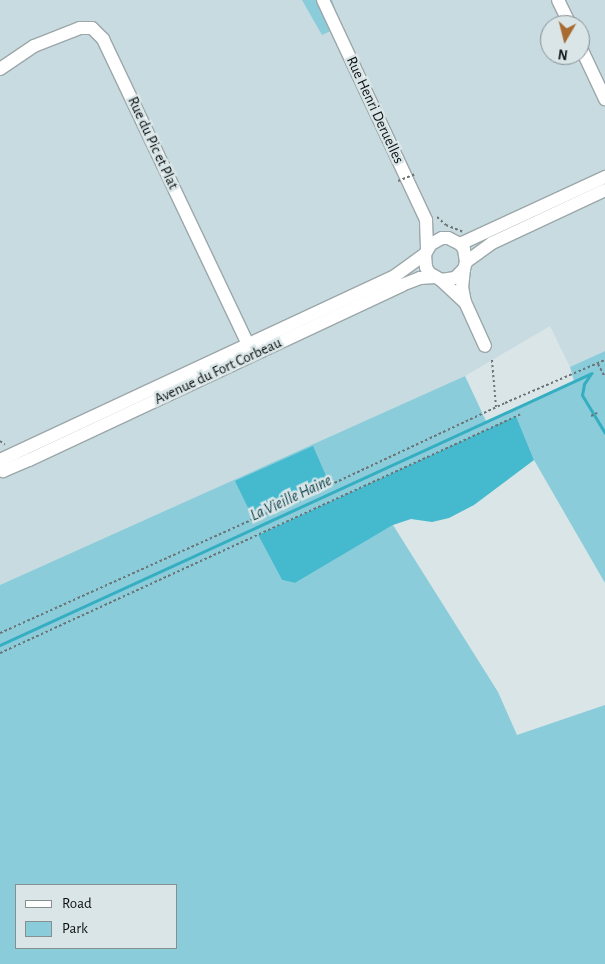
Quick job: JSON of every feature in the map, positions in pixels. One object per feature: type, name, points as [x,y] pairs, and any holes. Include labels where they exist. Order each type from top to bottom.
[{"type":"street","name":"Rue Henri Deruelles","points":[[324,0],[426,220],[426,252]]},
{"type":"street","points":[[558,0],[565,15]]},
{"type":"street","name":"Rue du Pic et Plat","points":[[0,69],[34,46],[80,28],[92,28],[103,39],[251,349]]},
{"type":"street","points":[[589,65],[605,99]]},
{"type":"street","points":[[465,302],[426,267],[426,252],[436,240],[454,241],[605,177]]},
{"type":"street","points":[[438,279],[455,278],[465,265],[492,243],[605,190]]},
{"type":"street","name":"Rue Henri Deruelles","points":[[426,220],[454,241]]},
{"type":"street","points":[[454,241],[466,255],[462,288],[465,302],[485,346]]},
{"type":"street","name":"Avenue du Fort Corbeau","points":[[251,349],[396,274],[426,252]]},
{"type":"street","name":"Avenue du Fort Corbeau","points":[[1,466],[251,349],[420,278],[438,279]]},
{"type":"path","points":[[398,181],[415,174]]},
{"type":"path","points":[[492,360],[496,407]]},
{"type":"path","points":[[0,633],[330,485],[496,407],[605,360]]},
{"type":"path","points":[[598,364],[605,377]]},
{"type":"path","points":[[591,416],[596,413]]},
{"type":"path","points":[[0,652],[521,414]]},
{"type":"shaded area","points":[[0,0],[605,0],[605,351],[570,367],[550,326],[465,376],[0,585]]},
{"type":"shaded area","points":[[516,416],[534,460],[474,505],[449,518],[432,522],[411,519],[393,525],[295,583],[282,580],[258,535]]},
{"type":"shaded area","points":[[313,446],[330,485],[254,520],[235,481]]},
{"type":"green space","points":[[302,0],[332,0],[341,26],[322,35]]},
{"type":"green space","points":[[605,351],[605,583],[534,460],[516,416],[258,535],[282,580],[295,583],[393,525],[498,692],[517,735],[605,705],[605,964],[0,964],[0,585],[465,376],[486,421],[574,381],[570,367]]},
{"type":"waterway","name":"La Vieille Haine","points":[[0,645],[592,373]]},
{"type":"waterway","points":[[590,375],[584,384],[582,395],[605,433]]}]
